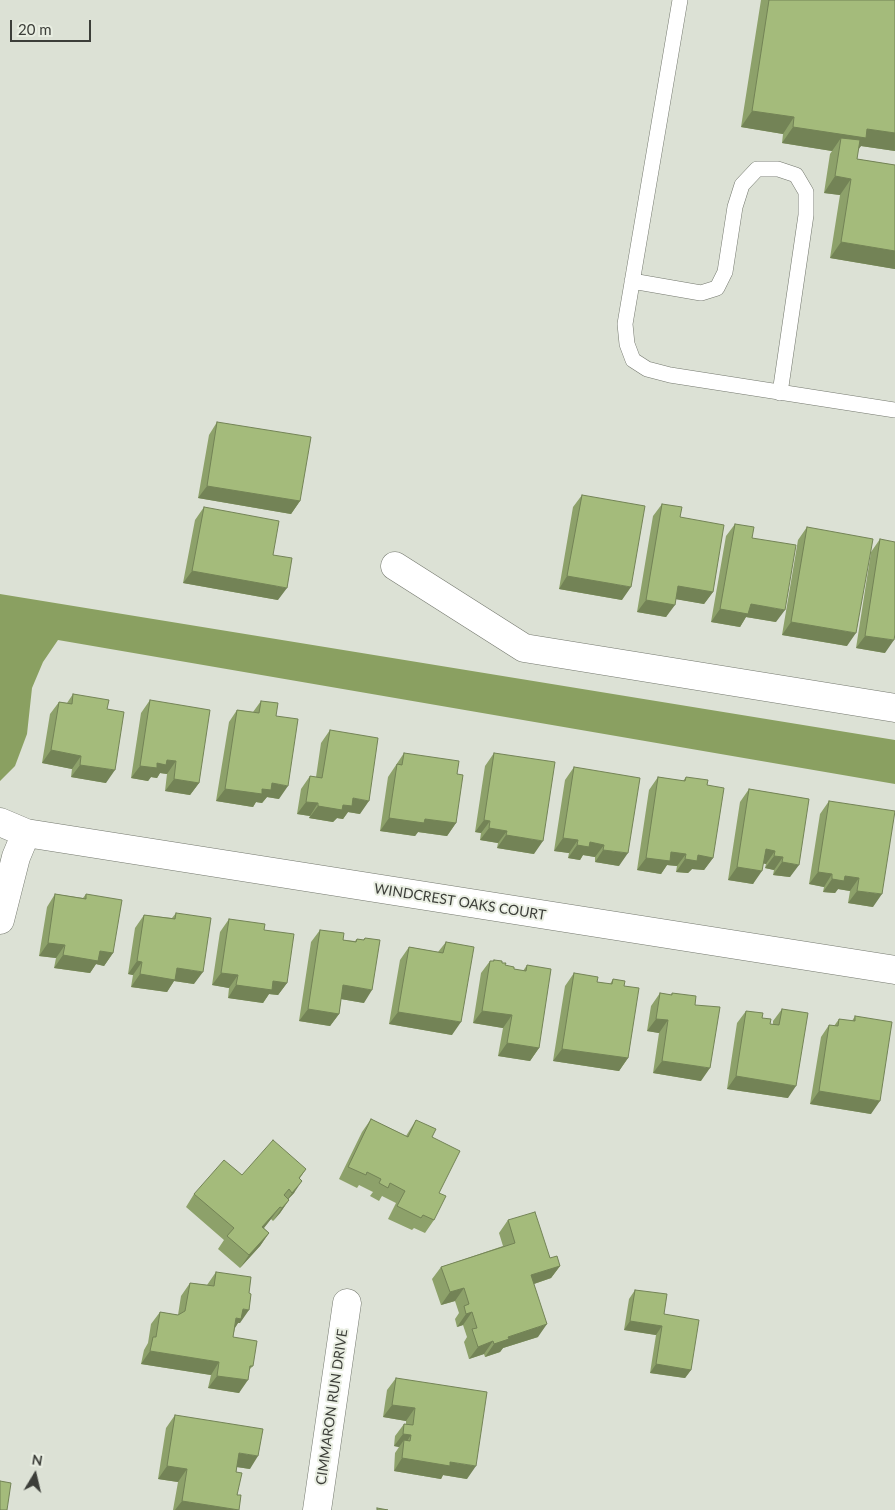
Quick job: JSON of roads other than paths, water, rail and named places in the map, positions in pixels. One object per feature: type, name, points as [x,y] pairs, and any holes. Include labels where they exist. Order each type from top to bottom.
[{"type":"street","points":[[395,566],[524,648],[895,708]]},
{"type":"street","name":"WINDCREST OAKS COURT","points":[[0,822],[26,833],[895,970]]},
{"type":"street","points":[[0,920],[16,857],[26,833]]},
{"type":"street","name":"CIMMARON RUN DRIVE","points":[[317,1510],[346,1303]]},
{"type":"lane","points":[[680,0],[625,324],[627,344],[633,360],[647,369],[670,375],[895,410]]},
{"type":"lane","points":[[632,281],[701,293],[717,288],[725,272],[735,207],[742,185],[757,169],[778,168],[796,175],[806,192],[806,215],[780,393]]}]
